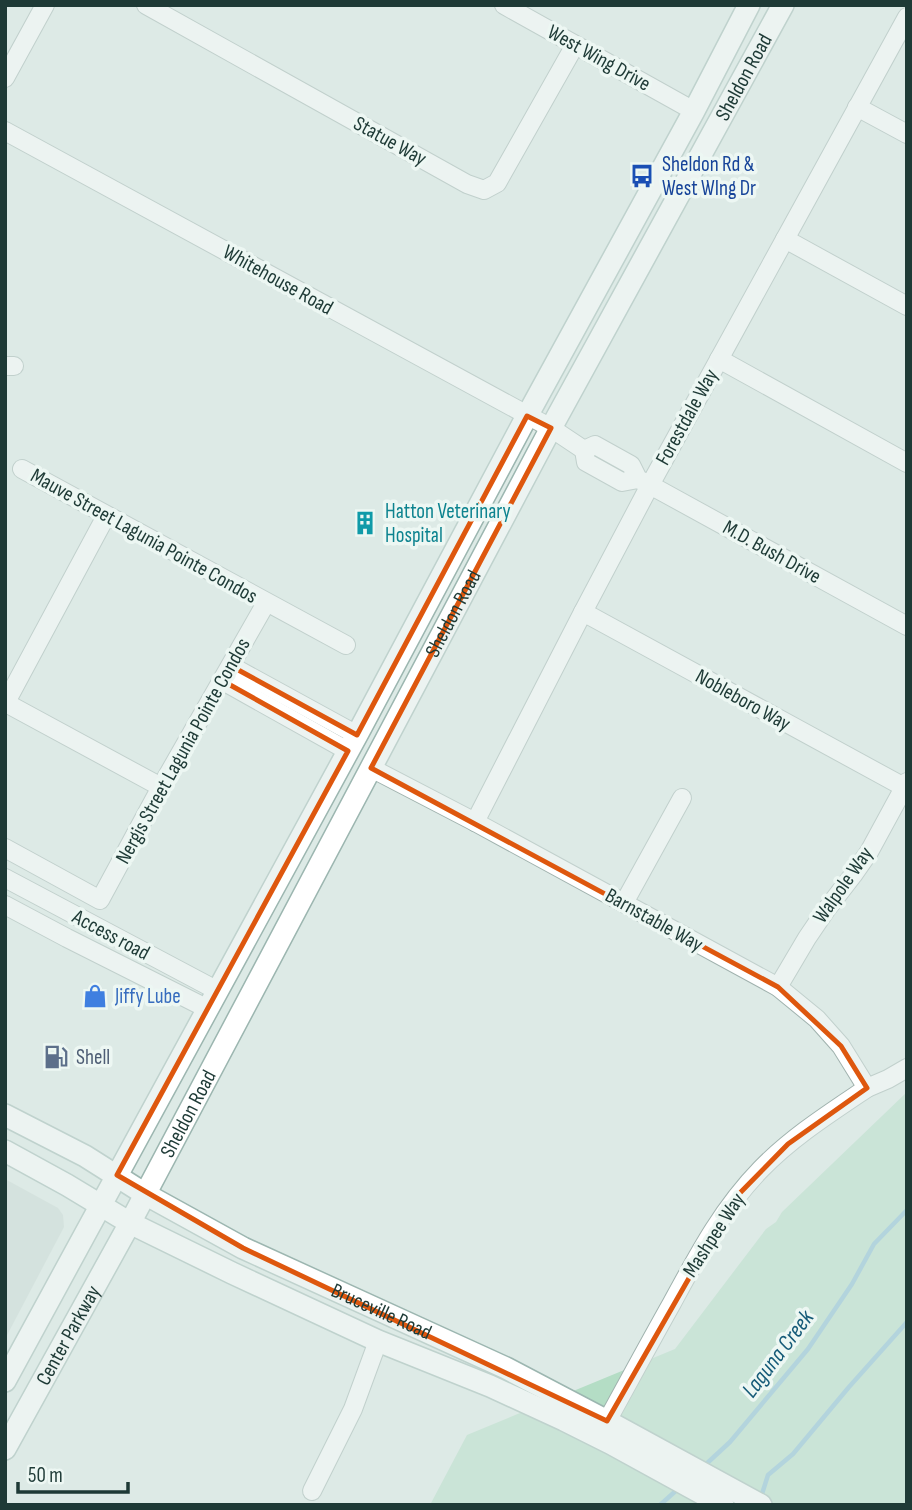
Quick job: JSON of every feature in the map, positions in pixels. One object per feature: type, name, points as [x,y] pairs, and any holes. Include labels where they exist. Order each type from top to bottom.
[{"type":"main road","name":"Sheldon Road","points":[[102,1206],[749,5]]},
{"type":"main road","name":"Sheldon Road","points":[[130,1223],[551,428],[783,5]]},
{"type":"main road","name":"Bruceville Road","points":[[5,1115],[85,1156],[145,1194],[243,1248],[506,1368],[607,1421],[641,1450],[723,1505]]},
{"type":"main road","name":"Bruceville Road","points":[[5,1151],[130,1223],[232,1273],[378,1341],[641,1450],[761,1505]]},
{"type":"main road","name":"Center Parkway","points":[[5,1381],[102,1206]]},
{"type":"main road","name":"Center Parkway","points":[[5,1449],[130,1223]]},
{"type":"street","points":[[5,78],[45,5]]},
{"type":"street","name":"Statue Way","points":[[146,5],[467,184],[484,190],[497,183],[575,45]]},
{"type":"street","name":"West Wing Drive","points":[[504,5],[694,111]]},
{"type":"street","name":"Forestdale Way","points":[[475,822],[583,612],[644,482],[719,359],[907,17]]},
{"type":"street","points":[[858,107],[907,134]]},
{"type":"street","name":"Whitehouse Road","points":[[5,131],[551,428]]},
{"type":"street","points":[[785,239],[907,306]]},
{"type":"street","points":[[719,359],[907,463]]},
{"type":"street","name":"M.D. Bush Drive","points":[[551,428],[584,450],[595,445],[631,465],[644,482],[907,626]]},
{"type":"street","name":"Mauve Street Lagunia Pointe Condos","points":[[22,470],[346,645]]},
{"type":"street","points":[[106,516],[6,704],[161,787]]},
{"type":"street","name":"Nergis Street Lagunia Pointe Condos","points":[[10,867],[100,900],[266,603]]},
{"type":"street","name":"Nobleboro Way","points":[[583,612],[905,785]]},
{"type":"street","points":[[227,674],[353,743]]},
{"type":"street","name":"Barnstable Way","points":[[372,768],[778,987],[817,1018],[841,1046],[867,1088]]},
{"type":"street","name":"Walpole Way","points":[[778,987],[819,919],[869,852],[905,785]]},
{"type":"street","points":[[624,903],[682,798]]},
{"type":"street","points":[[10,867],[5,904],[67,938],[213,1000]]},
{"type":"street","name":"Access road","points":[[10,867],[79,918],[213,1000]]},
{"type":"street","points":[[867,1088],[907,1068]]},
{"type":"street","name":"Mashpee Way","points":[[607,1421],[696,1258],[735,1198],[788,1144],[867,1088]]},
{"type":"street","points":[[312,1491],[350,1415],[378,1341]]},
{"type":"highlighted area","points":[[527,416],[551,428],[371,768],[778,987],[841,1046],[867,1088],[788,1144],[735,1198],[607,1421],[243,1248],[117,1175],[348,751],[223,681],[231,666],[357,735]]},
{"type":"shaded area","points":[[5,1179],[58,1208],[63,1215],[64,1227],[5,1339]]},
{"type":"green space","points":[[907,1092],[907,1505],[430,1505],[467,1435],[675,1349],[766,1229]]},
{"type":"waterway","name":"Laguna Creek","points":[[704,1466],[730,1442],[808,1349],[852,1284],[874,1244],[907,1210]]},
{"type":"waterway","name":"Laguna Creek","points":[[761,1497],[768,1475],[793,1454],[907,1322]]},
{"type":"waterway","name":"Laguna Creek","points":[[660,1505],[679,1488]]},
{"type":"place","name":"Sheldon Rd & West WIng Dr","points":[[642,176]]},
{"type":"place","name":"Hatton Veterinary Hospital","points":[[365,523]]},
{"type":"place","name":"Jiffy Lube","points":[[95,996]]},
{"type":"place","name":"Shell","points":[[56,1057]]}]
